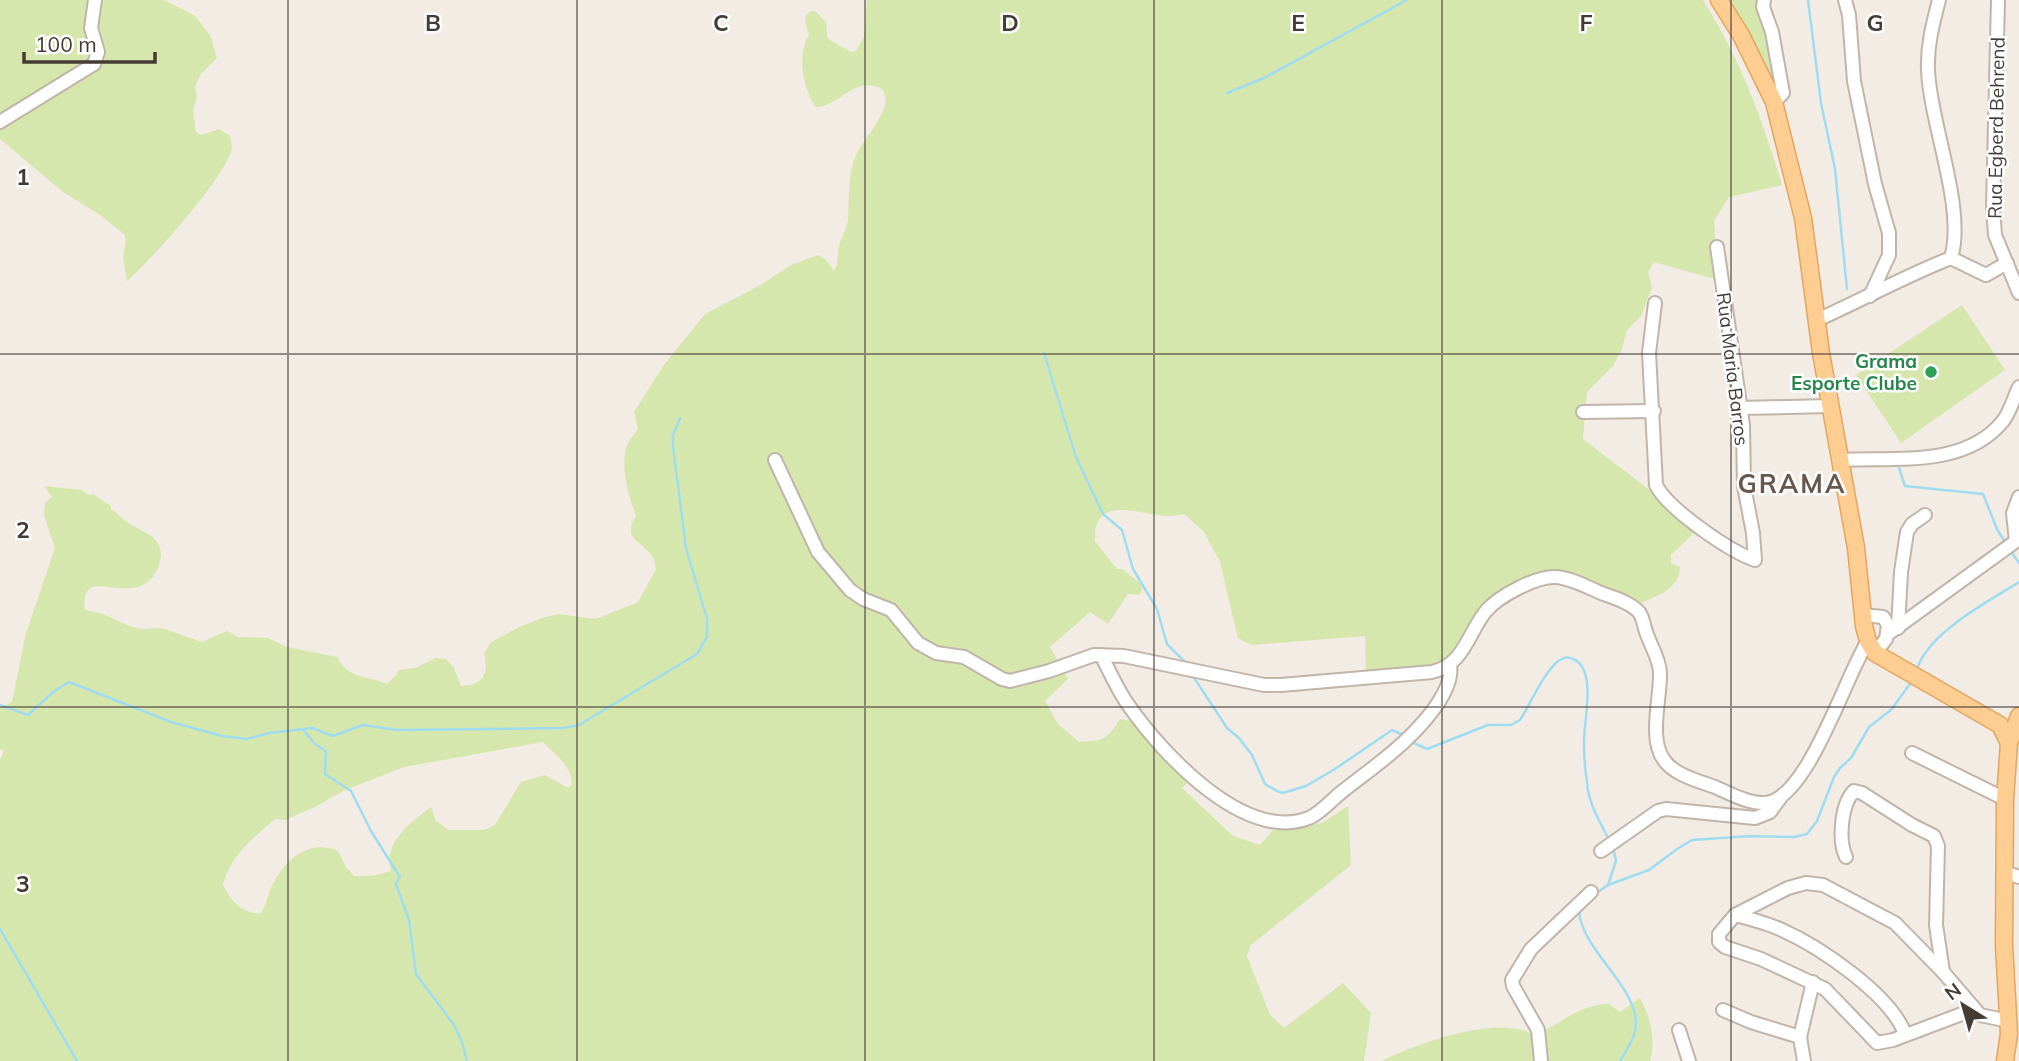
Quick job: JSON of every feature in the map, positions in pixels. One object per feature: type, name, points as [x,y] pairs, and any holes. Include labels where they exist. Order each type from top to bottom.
[{"type":"main road","points":[[1719,0],[1741,35],[1774,102],[1803,218],[1830,406],[1856,548],[1863,615],[1871,647],[1914,676],[2000,725],[2009,743]]},
{"type":"main road","points":[[2010,1053],[2004,945],[2012,874],[2005,799],[2009,743],[2019,716]]},
{"type":"street","points":[[0,122],[38,96],[94,64],[97,52],[91,28],[94,0]]},
{"type":"street","points":[[1764,0],[1763,7],[1772,32],[1783,93],[1774,102]]},
{"type":"street","points":[[1845,0],[1849,15],[1854,81],[1875,184],[1889,233],[1889,255],[1870,296]]},
{"type":"street","points":[[1940,0],[1930,32],[1928,71],[1953,210],[1956,242],[1951,258]]},
{"type":"street","name":"Rua Egberd Behrend","points":[[1998,0],[1993,206],[1995,235],[2019,293]]},
{"type":"street","name":"Rua Maria Barros","points":[[1655,303],[1649,353],[1654,411],[1655,479],[1659,490],[1703,530],[1732,551],[1755,560],[1744,486],[1741,408],[1717,247]]},
{"type":"street","points":[[1817,320],[1870,296],[1905,276],[1951,258],[1986,275],[2007,263]]},
{"type":"street","points":[[1841,460],[1928,457],[1955,453],[1985,439],[2005,419],[2019,387]]},
{"type":"street","points":[[1741,408],[1830,406]]},
{"type":"street","points":[[1583,412],[1654,411]]},
{"type":"street","points":[[775,460],[822,558],[857,595],[895,613],[918,643],[936,653],[964,657],[1010,681],[1101,655],[1124,656],[1218,677],[1282,685],[1443,670],[1457,659],[1488,608],[1524,585],[1548,578],[1564,578],[1632,607],[1640,614],[1660,670],[1657,732],[1664,761],[1688,776],[1742,798],[1763,803],[1770,802],[1783,793]]},
{"type":"street","points":[[1601,851],[1658,811],[1666,809],[1755,818],[1770,812],[1806,767],[1821,742],[1854,665],[1871,647],[2017,541],[2013,513],[2019,497]]},
{"type":"street","points":[[1893,631],[1907,532],[1924,514]]},
{"type":"street","points":[[1863,615],[1886,619],[1893,631]]},
{"type":"street","points":[[1101,655],[1128,705],[1184,768],[1231,806],[1276,821],[1310,817],[1400,745],[1421,726],[1443,693],[1450,679],[1450,666]]},
{"type":"street","points":[[1912,753],[2005,799]]},
{"type":"street","points":[[1846,857],[1842,844],[1843,820],[1850,794],[1854,792],[1862,793],[1934,836],[1938,846],[1936,934],[1944,972]]},
{"type":"street","points":[[1975,1009],[1885,1042],[1874,1041],[1832,995],[1813,982],[1721,944],[1719,934],[1732,918],[1795,885],[1818,884],[1867,906],[1895,923],[1985,1018],[2009,1021]]},
{"type":"street","points":[[1541,1061],[1536,1024],[1512,980],[1531,949],[1591,892]]},
{"type":"street","points":[[1732,918],[1786,931],[1840,966],[1887,1003],[1905,1034]]},
{"type":"street","points":[[1804,1061],[1800,1037],[1813,982]]},
{"type":"street","points":[[1723,1010],[1800,1037]]},
{"type":"street","points":[[1679,1030],[1689,1061]]},
{"type":"green space","points":[[0,0],[164,0],[195,16],[210,35],[217,58],[200,75],[195,87],[197,97],[193,111],[196,132],[201,135],[219,129],[230,136],[232,147],[228,159],[187,217],[127,281],[123,258],[126,240],[124,234],[63,192],[0,139]]},
{"type":"green space","points":[[867,0],[1703,0],[1739,66],[1767,137],[1782,185],[1729,197],[1714,221],[1718,280],[1654,262],[1648,272],[1652,287],[1641,316],[1627,330],[1622,349],[1613,366],[1587,392],[1583,439],[1699,528],[1671,555],[1671,563],[1680,567],[1679,575],[1670,588],[1634,606],[1550,574],[1511,587],[1485,601],[1449,676],[1366,676],[1365,636],[1251,645],[1238,638],[1220,562],[1204,532],[1184,514],[1168,516],[1121,510],[1102,516],[1096,526],[1095,541],[1117,569],[1122,569],[1143,585],[1140,595],[1128,594],[1108,624],[1090,612],[1050,647],[1068,679],[1045,701],[1058,724],[1079,742],[1104,738],[1120,719],[1135,722],[1190,780],[1182,788],[1233,836],[1260,845],[1273,830],[1322,823],[1348,806],[1351,865],[1251,945],[1247,956],[1270,1015],[1284,1028],[1343,983],[1371,1013],[1364,1061],[0,1061],[0,760],[4,751],[0,749],[0,708],[12,702],[26,633],[55,548],[44,515],[45,503],[52,497],[44,486],[82,490],[89,495],[93,494],[111,506],[111,509],[126,521],[153,538],[160,548],[159,565],[144,584],[134,588],[95,586],[86,594],[85,610],[100,613],[132,627],[162,628],[202,642],[227,631],[237,637],[268,638],[287,647],[337,657],[347,670],[387,684],[398,670],[415,668],[436,658],[446,659],[454,668],[461,686],[469,685],[480,681],[485,673],[484,654],[490,643],[519,627],[559,614],[596,619],[638,602],[656,569],[654,559],[631,532],[636,515],[628,491],[624,465],[627,445],[638,429],[634,412],[664,365],[705,314],[762,284],[791,265],[818,255],[826,260],[834,271],[847,223],[854,160],[882,114],[885,96],[881,88],[862,86],[824,106],[815,107],[807,89],[802,61],[809,34],[806,15],[811,11],[816,12],[826,22],[830,40],[851,52],[856,51],[864,36]],"holes":[[[543,742],[562,760],[572,784],[568,788],[545,775],[521,782],[495,825],[484,830],[449,830],[436,821],[431,807],[400,834],[391,851],[391,871],[372,876],[354,876],[338,851],[327,848],[306,850],[282,869],[260,914],[237,905],[223,885],[237,856],[275,819],[285,820],[343,791],[404,767]]]},
{"type":"green space","points":[[1720,0],[1758,0],[1781,107]]},
{"type":"green space","name":"Grama Esporte Clube","points":[[1962,305],[2005,370],[1901,443],[1856,375]]},
{"type":"green space","points":[[1640,998],[1651,1029],[1653,1044],[1650,1061],[1381,1061],[1436,1039],[1480,1029],[1519,1029],[1534,1036],[1589,1007],[1609,1004],[1620,1012]]},
{"type":"waterway","points":[[1227,93],[1264,78],[1407,0]]},
{"type":"waterway","points":[[1808,0],[1821,103],[1835,169],[1847,289]]},
{"type":"waterway","points":[[1044,353],[1076,457],[1103,514],[1122,530],[1133,569],[1157,609],[1167,644],[1186,663]]},
{"type":"waterway","points":[[0,705],[28,715],[53,692],[69,682],[171,722],[222,736],[247,739],[269,733],[312,728],[333,736],[363,725],[397,730],[563,728],[579,725],[697,654],[707,637],[707,619],[686,548],[673,446],[673,435],[680,418]]},
{"type":"waterway","points":[[1899,468],[1905,486],[1983,494],[2005,542]]},
{"type":"waterway","points":[[2012,553],[2019,563]]},
{"type":"waterway","points":[[1917,669],[1924,655],[1946,630],[2019,582]]},
{"type":"waterway","points":[[1414,743],[1427,749],[1488,725],[1511,725],[1520,720],[1542,681],[1558,661],[1563,658],[1573,659],[1581,665],[1587,685],[1584,744],[1589,796],[1607,836]]},
{"type":"waterway","points":[[1193,676],[1227,728],[1252,755],[1265,784],[1283,793],[1306,786],[1392,730],[1401,734]]},
{"type":"waterway","points":[[1595,894],[1608,885],[1649,870],[1692,840],[1751,836],[1794,837],[1807,834],[1817,821],[1840,768],[1851,758],[1869,727],[1891,710],[1912,681]]},
{"type":"waterway","points":[[303,730],[316,745],[326,751],[325,774],[351,791],[371,831],[400,877],[396,884],[409,920],[416,974],[454,1025],[467,1061]]},
{"type":"waterway","points":[[1608,885],[1616,861],[1614,852]]},
{"type":"waterway","points":[[1579,911],[1590,942],[1622,986],[1635,1016],[1635,1032],[1620,1061]]},
{"type":"waterway","points":[[0,929],[77,1061]]},
{"type":"place","name":"Grama Esporte Clube","points":[[1931,372]]},
{"type":"district","name":"GRAMA","points":[[1792,483]]}]
